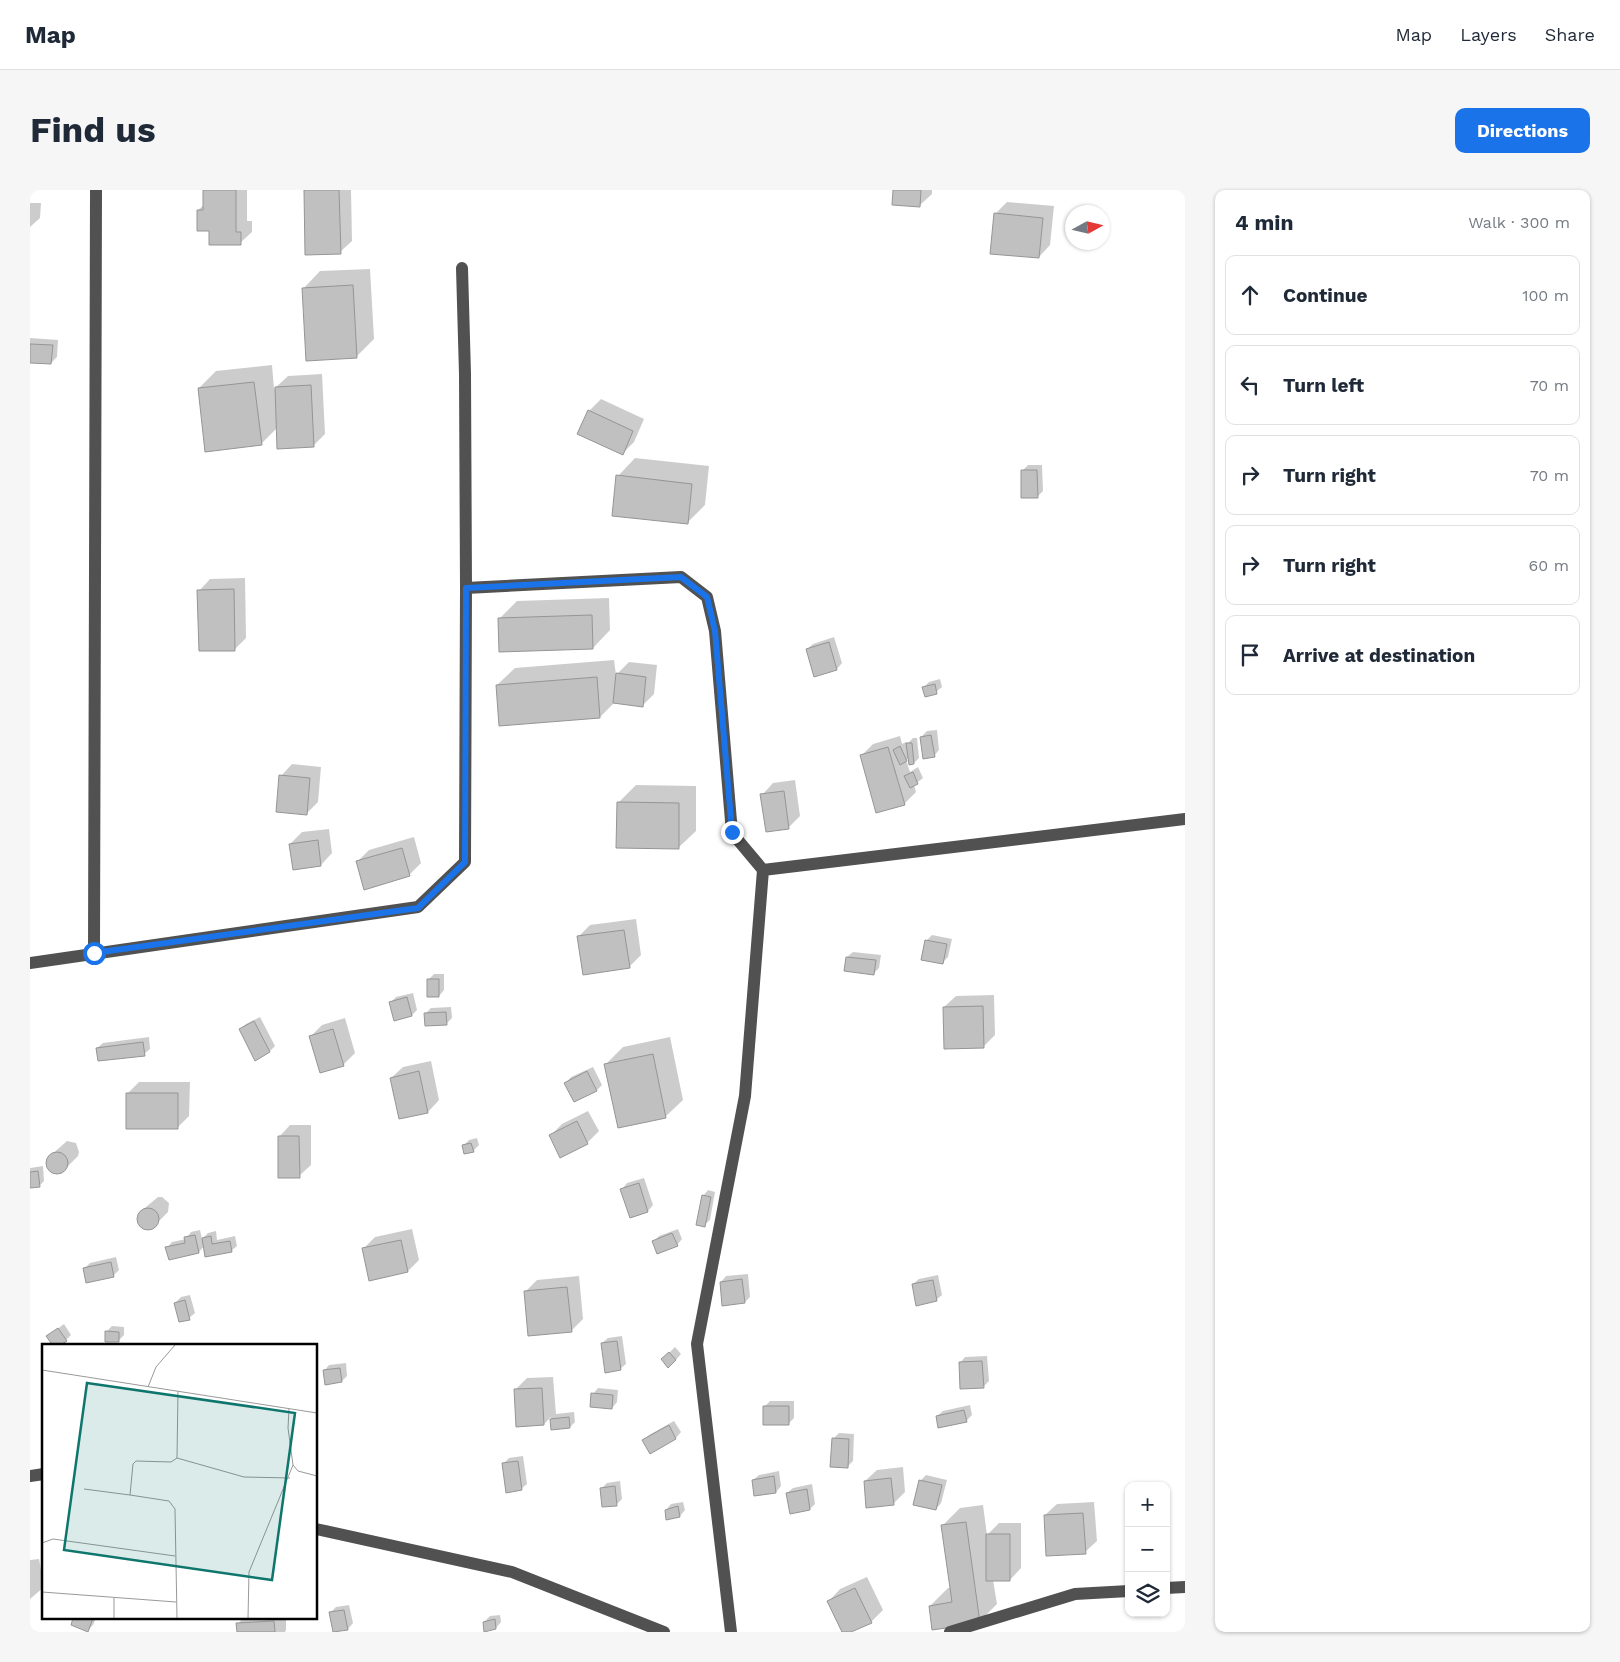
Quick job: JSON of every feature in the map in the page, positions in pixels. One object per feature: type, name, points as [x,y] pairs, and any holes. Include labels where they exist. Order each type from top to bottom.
[{"type":"street","points":[[94,953],[96,190]]},
{"type":"street","points":[[30,963],[418,908],[465,862],[465,374],[462,268]]},
{"type":"street","points":[[466,588],[681,577],[707,597],[715,631],[732,832],[763,870],[745,1096],[697,1344],[731,1632]]},
{"type":"street","points":[[763,870],[1185,819]]},
{"type":"street","points":[[318,1529],[512,1572],[664,1632]]},
{"type":"street","points":[[1170,1588],[1185,1587]]},
{"type":"street","points":[[950,1632],[1075,1594],[1125,1591]]},
{"type":"building","points":[[203,190],[236,190],[236,232],[241,232],[241,245],[209,245],[209,231],[197,231],[197,210],[203,210]]},
{"type":"building","points":[[304,190],[339,190],[341,254],[305,255]]},
{"type":"building","points":[[893,190],[921,190],[920,207],[892,205]]},
{"type":"building","points":[[994,213],[1043,218],[1039,258],[990,254]]},
{"type":"building","points":[[353,285],[357,358],[306,361],[302,288]]},
{"type":"building","points":[[30,344],[53,345],[51,364],[30,363]]},
{"type":"building","points":[[254,382],[262,445],[205,452],[198,388]]},
{"type":"building","points":[[311,385],[314,447],[277,449],[275,387]]},
{"type":"building","points":[[588,410],[633,431],[623,455],[577,434]]},
{"type":"building","points":[[1021,470],[1037,470],[1038,498],[1021,498]]},
{"type":"building","points":[[616,475],[692,484],[688,524],[612,516]]},
{"type":"building","points":[[234,589],[235,651],[199,651],[197,590]]},
{"type":"building","points":[[592,615],[593,649],[499,652],[498,618]]},
{"type":"building","points":[[829,642],[837,670],[814,677],[806,649]]},
{"type":"building","points":[[616,673],[646,677],[643,707],[613,703]]},
{"type":"building","points":[[597,677],[600,718],[499,726],[496,685]]},
{"type":"building","points":[[935,684],[937,694],[925,697],[922,687]]},
{"type":"building","points":[[931,735],[935,757],[923,759],[920,737]]},
{"type":"building","points":[[906,743],[912,743],[914,764],[909,765]]},
{"type":"building","points":[[900,746],[907,761],[900,765],[893,750]]},
{"type":"building","points":[[888,747],[905,805],[876,813],[860,755]]},
{"type":"building","points":[[913,772],[918,784],[910,788],[904,776]]},
{"type":"building","points":[[279,775],[310,778],[307,815],[276,812]]},
{"type":"building","points":[[784,791],[789,829],[766,832],[760,794]]},
{"type":"building","points":[[617,802],[679,803],[679,849],[616,848]]},
{"type":"building","points":[[318,840],[321,866],[293,870],[289,844]]},
{"type":"building","points":[[402,848],[410,876],[364,890],[356,861]]},
{"type":"building","points":[[624,930],[630,968],[583,975],[577,936]]},
{"type":"building","points":[[925,940],[947,944],[943,964],[921,960]]},
{"type":"building","points":[[846,957],[876,960],[874,975],[844,971]]},
{"type":"building","points":[[427,979],[439,979],[439,997],[427,997]]},
{"type":"building","points":[[407,997],[412,1016],[394,1021],[389,1002]]},
{"type":"building","points":[[983,1006],[984,1048],[944,1049],[943,1007]]},
{"type":"building","points":[[446,1012],[447,1025],[425,1026],[424,1013]]},
{"type":"building","points":[[254,1021],[270,1052],[255,1061],[239,1029]]},
{"type":"building","points":[[333,1029],[344,1066],[320,1073],[309,1036]]},
{"type":"building","points":[[143,1042],[145,1056],[98,1061],[96,1048]]},
{"type":"building","points":[[653,1054],[666,1118],[618,1128],[604,1064]]},
{"type":"building","points":[[419,1071],[428,1113],[399,1119],[390,1078]]},
{"type":"building","points":[[587,1071],[597,1091],[574,1102],[564,1083]]},
{"type":"building","points":[[126,1093],[178,1093],[178,1129],[126,1129]]},
{"type":"building","points":[[577,1121],[588,1144],[560,1158],[549,1135]]},
{"type":"building","points":[[278,1136],[299,1136],[300,1178],[278,1178]]},
{"type":"building","points":[[471,1143],[474,1152],[464,1154],[462,1145]]},
{"type":"building","points":[[57,1152],[65,1155],[68,1163],[65,1171],[57,1174],[49,1171],[46,1163],[49,1155]]},
{"type":"building","points":[[38,1171],[40,1187],[30,1188],[30,1172]]},
{"type":"building","points":[[639,1183],[648,1212],[630,1218],[620,1189]]},
{"type":"building","points":[[702,1195],[711,1197],[705,1227],[696,1225]]},
{"type":"building","points":[[148,1208],[156,1211],[159,1219],[156,1227],[148,1230],[140,1227],[137,1219],[140,1211]]},
{"type":"building","points":[[672,1233],[678,1246],[657,1254],[652,1241]]},
{"type":"building","points":[[195,1235],[199,1253],[169,1260],[165,1247],[185,1243],[184,1237]]},
{"type":"building","points":[[211,1236],[212,1244],[230,1241],[232,1252],[205,1257],[202,1238]]},
{"type":"building","points":[[401,1240],[408,1272],[369,1281],[362,1248]]},
{"type":"building","points":[[111,1262],[114,1277],[86,1283],[83,1268]]},
{"type":"building","points":[[742,1279],[745,1303],[722,1306],[720,1282]]},
{"type":"building","points":[[933,1280],[937,1301],[916,1306],[912,1284]]},
{"type":"building","points":[[567,1287],[572,1332],[528,1336],[524,1291]]},
{"type":"building","points":[[185,1300],[190,1320],[179,1322],[174,1303]]},
{"type":"building","points":[[58,1328],[67,1341],[62,1344],[52,1344],[46,1336]]},
{"type":"building","points":[[105,1331],[119,1332],[119,1342],[105,1342]]},
{"type":"building","points":[[617,1341],[621,1370],[605,1373],[601,1343]]},
{"type":"building","points":[[669,1352],[676,1360],[668,1368],[661,1359]]},
{"type":"building","points":[[982,1361],[984,1388],[960,1389],[959,1362]]},
{"type":"building","points":[[340,1368],[342,1382],[325,1385],[323,1370]]},
{"type":"building","points":[[542,1388],[544,1425],[516,1427],[514,1389]]},
{"type":"building","points":[[591,1393],[613,1395],[612,1409],[590,1407]]},
{"type":"building","points":[[763,1406],[789,1406],[789,1425],[763,1425]]},
{"type":"building","points":[[964,1410],[967,1422],[938,1428],[936,1416]]},
{"type":"building","points":[[569,1417],[570,1428],[551,1430],[550,1419]]},
{"type":"building","points":[[669,1425],[676,1439],[650,1454],[642,1440]]},
{"type":"building","points":[[832,1438],[849,1439],[848,1468],[830,1467]]},
{"type":"building","points":[[518,1461],[522,1490],[506,1493],[502,1463]]},
{"type":"building","points":[[774,1476],[776,1493],[754,1496],[752,1480]]},
{"type":"building","points":[[891,1478],[894,1505],[866,1508],[864,1481]]},
{"type":"building","points":[[919,1480],[942,1485],[936,1510],[913,1505]]},
{"type":"building","points":[[615,1486],[617,1506],[602,1507],[600,1488]]},
{"type":"building","points":[[807,1489],[810,1510],[790,1514],[786,1493]]},
{"type":"building","points":[[678,1506],[680,1517],[666,1520],[665,1510]]},
{"type":"building","points":[[1083,1513],[1086,1554],[1046,1556],[1044,1515]]},
{"type":"building","points":[[966,1522],[980,1623],[932,1630],[929,1606],[952,1602],[941,1525]]},
{"type":"building","points":[[986,1534],[1010,1534],[1010,1581],[986,1581]]},
{"type":"building","points":[[855,1588],[872,1623],[851,1632],[842,1632],[827,1601]]},
{"type":"building","points":[[344,1610],[348,1630],[333,1632],[329,1612]]},
{"type":"building","points":[[495,1619],[496,1629],[484,1632],[483,1622]]},
{"type":"building","points":[[72,1620],[92,1620],[88,1632],[71,1625]]},
{"type":"building","points":[[274,1621],[275,1632],[237,1632],[236,1623]]},
{"type":"route","points":[[94,953],[418,908],[465,862],[466,588],[681,577],[707,597],[715,631],[732,832]]}]
